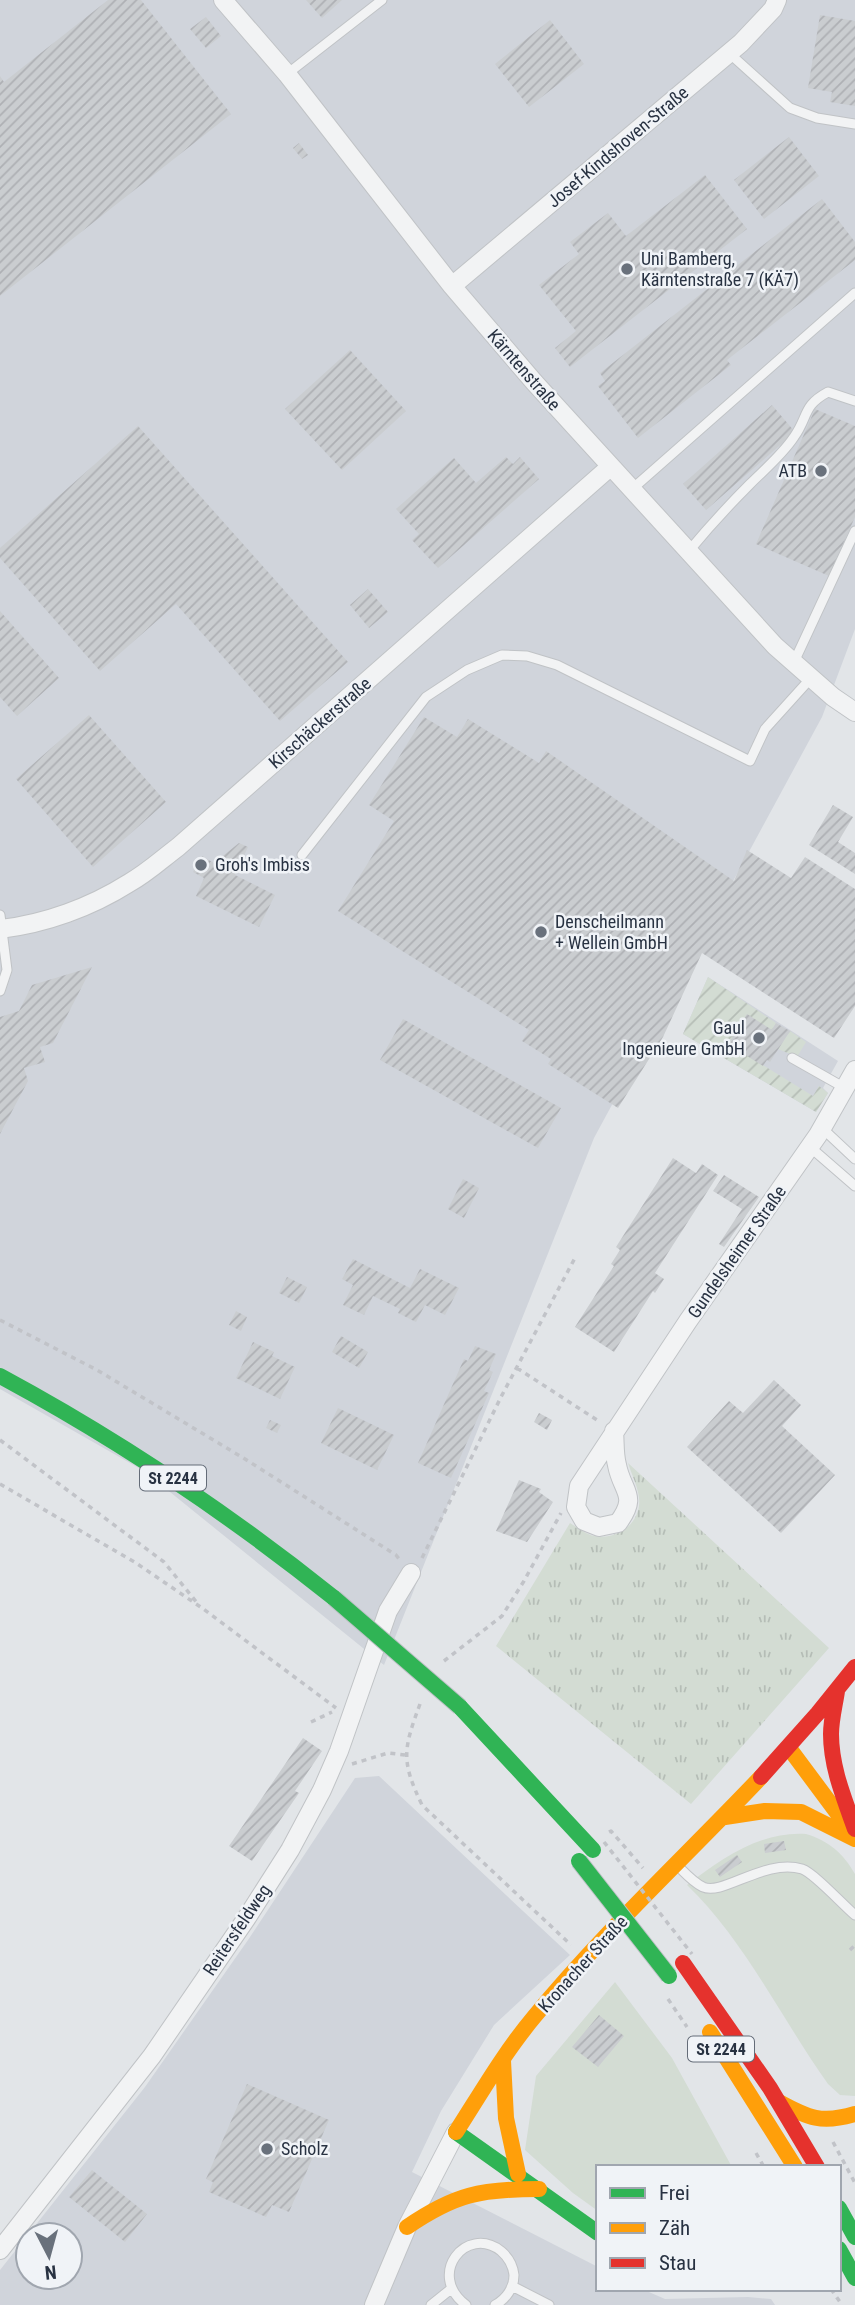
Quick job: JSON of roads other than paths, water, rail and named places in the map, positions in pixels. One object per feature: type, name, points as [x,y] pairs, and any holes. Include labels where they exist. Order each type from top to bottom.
[{"type":"main road","name":"St 2244","points":[[0,1376],[140,1456],[241,1524],[334,1598],[460,1707],[599,1850]]},
{"type":"main road","points":[[358,1643],[388,1670]]},
{"type":"main road","name":"Kronacher Straße","points":[[456,2132],[533,2018],[657,1884],[725,1817],[789,1748],[855,1667]]},
{"type":"main road","points":[[837,1690],[831,1747],[855,1829]]},
{"type":"main road","points":[[789,1748],[855,1837]]},
{"type":"main road","points":[[725,1817],[765,1811],[801,1812],[855,1837]]},
{"type":"main road","points":[[574,1856],[673,1981]]},
{"type":"main road","points":[[626,1891],[650,1922]]},
{"type":"main road","name":"St 2244","points":[[683,1956],[779,2102],[816,2165]]},
{"type":"main road","name":"St 2244","points":[[701,2020],[794,2165]]},
{"type":"main road","points":[[502,2061],[502,2094],[508,2136],[518,2174]]},
{"type":"main road","points":[[779,2102],[804,2116],[821,2121],[855,2114]]},
{"type":"main road","points":[[770,2126],[773,2165]]},
{"type":"main road","points":[[456,2132],[596,2232]]},
{"type":"main road","points":[[407,2227],[434,2208],[465,2193],[497,2188],[539,2189]]},
{"type":"main road","points":[[841,2212],[855,2237]]},
{"type":"main road","points":[[841,2253],[855,2278]]},
{"type":"street","name":"Kärntenstraße","points":[[223,0],[287,74],[452,286],[610,467],[793,663],[855,712]]},
{"type":"street","name":"Josef-Kindshoven-Straße","points":[[452,286],[729,53],[755,30],[777,0]]},
{"type":"street","name":"Kirschäckerstraße","points":[[1,924],[35,923],[103,897],[131,883],[178,847],[610,467]]},
{"type":"street","name":"Gundelsheimer Straße","points":[[614,1431],[617,1468],[628,1491],[627,1511],[618,1523],[599,1527],[584,1521],[576,1507],[579,1486],[614,1431],[810,1147],[855,1070]]},
{"type":"street","name":"Reitersfeldweg","points":[[0,2250],[152,2056],[290,1850],[339,1751],[388,1611],[411,1573]]},
{"type":"street","name":"Kronacher Straße","points":[[374,2305],[407,2227],[456,2132]]},
{"type":"lane","points":[[287,74],[382,0]]},
{"type":"lane","points":[[729,53],[790,108],[817,118],[855,124]]},
{"type":"lane","points":[[631,490],[855,293]]},
{"type":"lane","points":[[688,552],[719,515],[789,445],[800,429],[808,407],[817,398],[828,392],[855,401]]},
{"type":"lane","points":[[793,663],[855,531]]},
{"type":"lane","points":[[302,855],[426,697],[467,670],[502,655],[527,656],[557,666],[750,761],[765,729],[811,678]]},
{"type":"lane","points":[[0,991],[8,970],[1,924]]},
{"type":"lane","points":[[792,1058],[845,1088]]},
{"type":"lane","points":[[822,1128],[855,1158]]},
{"type":"lane","points":[[810,1147],[855,1186]]},
{"type":"lane","points":[[677,1864],[693,1881],[705,1888],[718,1888],[738,1878],[771,1868],[787,1866],[805,1870],[855,1915]]},
{"type":"lane","points":[[466,2305],[451,2289],[449,2279],[453,2259],[469,2246],[479,2244],[489,2244],[506,2255],[514,2275],[505,2300],[495,2305]]},
{"type":"lane","points":[[512,2286],[550,2305]]},
{"type":"lane","points":[[431,2305],[451,2289]]},
{"type":"place","name":"Uni Bamberg, Kärntenstraße 7 (KÄ7)","points":[[627,269]]},
{"type":"place","name":"ATB","points":[[821,471]]},
{"type":"place","name":"Groh's Imbiss","points":[[201,865]]},
{"type":"place","name":"Denscheilmann + Wellein GmbH","points":[[541,932]]},
{"type":"place","name":"Gaul Ingenieure GmbH","points":[[759,1038]]},
{"type":"place","name":"Scholz","points":[[267,2149]]}]
